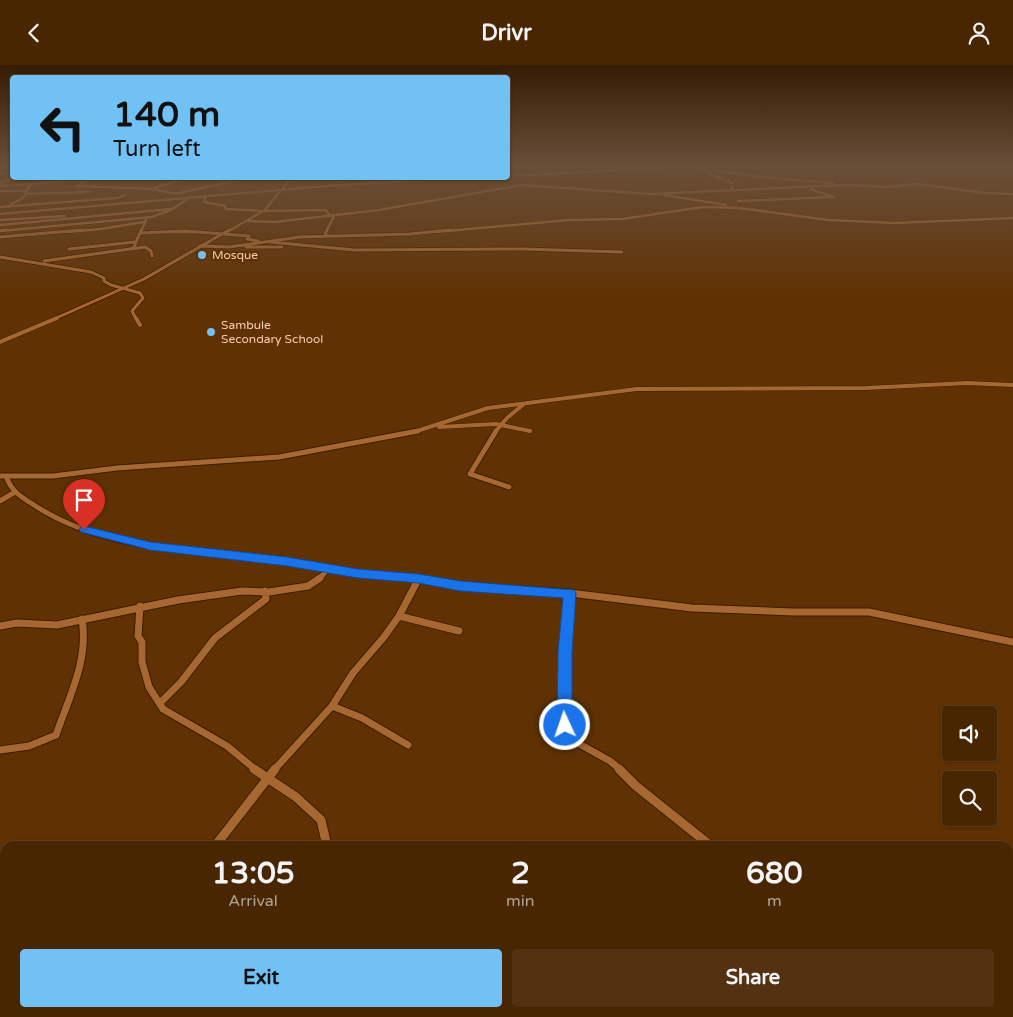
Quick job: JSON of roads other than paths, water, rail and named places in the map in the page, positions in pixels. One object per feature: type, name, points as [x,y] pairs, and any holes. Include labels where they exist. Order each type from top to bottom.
[{"type":"street","points":[[0,214],[69,208]]},
{"type":"street","points":[[226,208],[264,211],[326,209],[329,215],[334,217],[325,234],[328,236]]},
{"type":"street","points":[[0,342],[122,289],[249,221],[266,208]]},
{"type":"street","points":[[249,221],[269,222],[388,208]]},
{"type":"street","points":[[676,211],[684,208]]},
{"type":"street","points":[[140,233],[185,231],[223,235],[288,237],[410,234],[563,220],[622,219],[693,208]]},
{"type":"street","points":[[733,208],[828,220],[895,223],[1013,218]]},
{"type":"street","points":[[0,225],[174,209]]},
{"type":"street","points":[[0,237],[120,226],[146,221],[174,209]]},
{"type":"street","points":[[11,219],[19,213]]},
{"type":"street","points":[[120,226],[118,221],[121,214]]},
{"type":"street","points":[[0,220],[65,216]]},
{"type":"street","points":[[0,230],[118,221],[146,221]]},
{"type":"street","points":[[132,249],[146,221]]},
{"type":"street","points":[[0,230],[4,225]]},
{"type":"street","points":[[249,236],[247,239],[309,247],[354,250],[523,249],[622,252]]},
{"type":"street","points":[[234,247],[288,237]]},
{"type":"street","points":[[69,249],[136,242]]},
{"type":"street","points":[[200,246],[309,247]]},
{"type":"street","points":[[36,262],[145,247],[151,251],[152,256]]},
{"type":"street","points":[[0,257],[91,272],[104,278],[104,281],[111,285],[142,295],[142,298],[132,311],[140,325]]},
{"type":"street","points":[[3,476],[53,476],[134,466],[279,457],[396,436],[432,427],[488,408],[650,388],[866,388],[967,383],[1013,385]]},
{"type":"street","points":[[510,487],[470,474],[482,451],[501,425],[514,411],[526,403]]},
{"type":"street","points":[[432,427],[501,425],[530,431]]},
{"type":"street","points":[[3,476],[9,485],[31,505],[84,530],[135,543],[287,561],[329,569],[419,578],[460,586],[570,593],[692,608],[793,612],[869,612],[1013,642]]},
{"type":"street","points":[[0,501],[16,492]]},
{"type":"street","points":[[0,626],[17,623],[57,625],[140,606],[242,591],[265,591],[308,586],[318,581],[329,569]]},
{"type":"street","points":[[219,841],[266,778],[332,706],[353,673],[400,616],[419,578]]},
{"type":"street","points":[[160,703],[181,682],[215,638],[266,599],[265,591]]},
{"type":"street","points":[[570,593],[563,703],[565,725],[568,732],[574,741],[610,761],[625,773],[636,786],[705,841]]},
{"type":"street","points":[[140,606],[138,636],[142,642],[142,662],[149,687],[163,709],[227,746],[266,778],[296,797],[321,819],[326,841]]},
{"type":"street","points":[[400,616],[459,631]]},
{"type":"street","points":[[0,750],[29,746],[56,735],[82,655],[85,629],[82,619]]},
{"type":"street","points":[[332,706],[348,711],[408,745]]},
{"type":"place","name":"Mosque","points":[[202,255]]},
{"type":"place","name":"Sambule Secondary School","points":[[211,332]]}]
